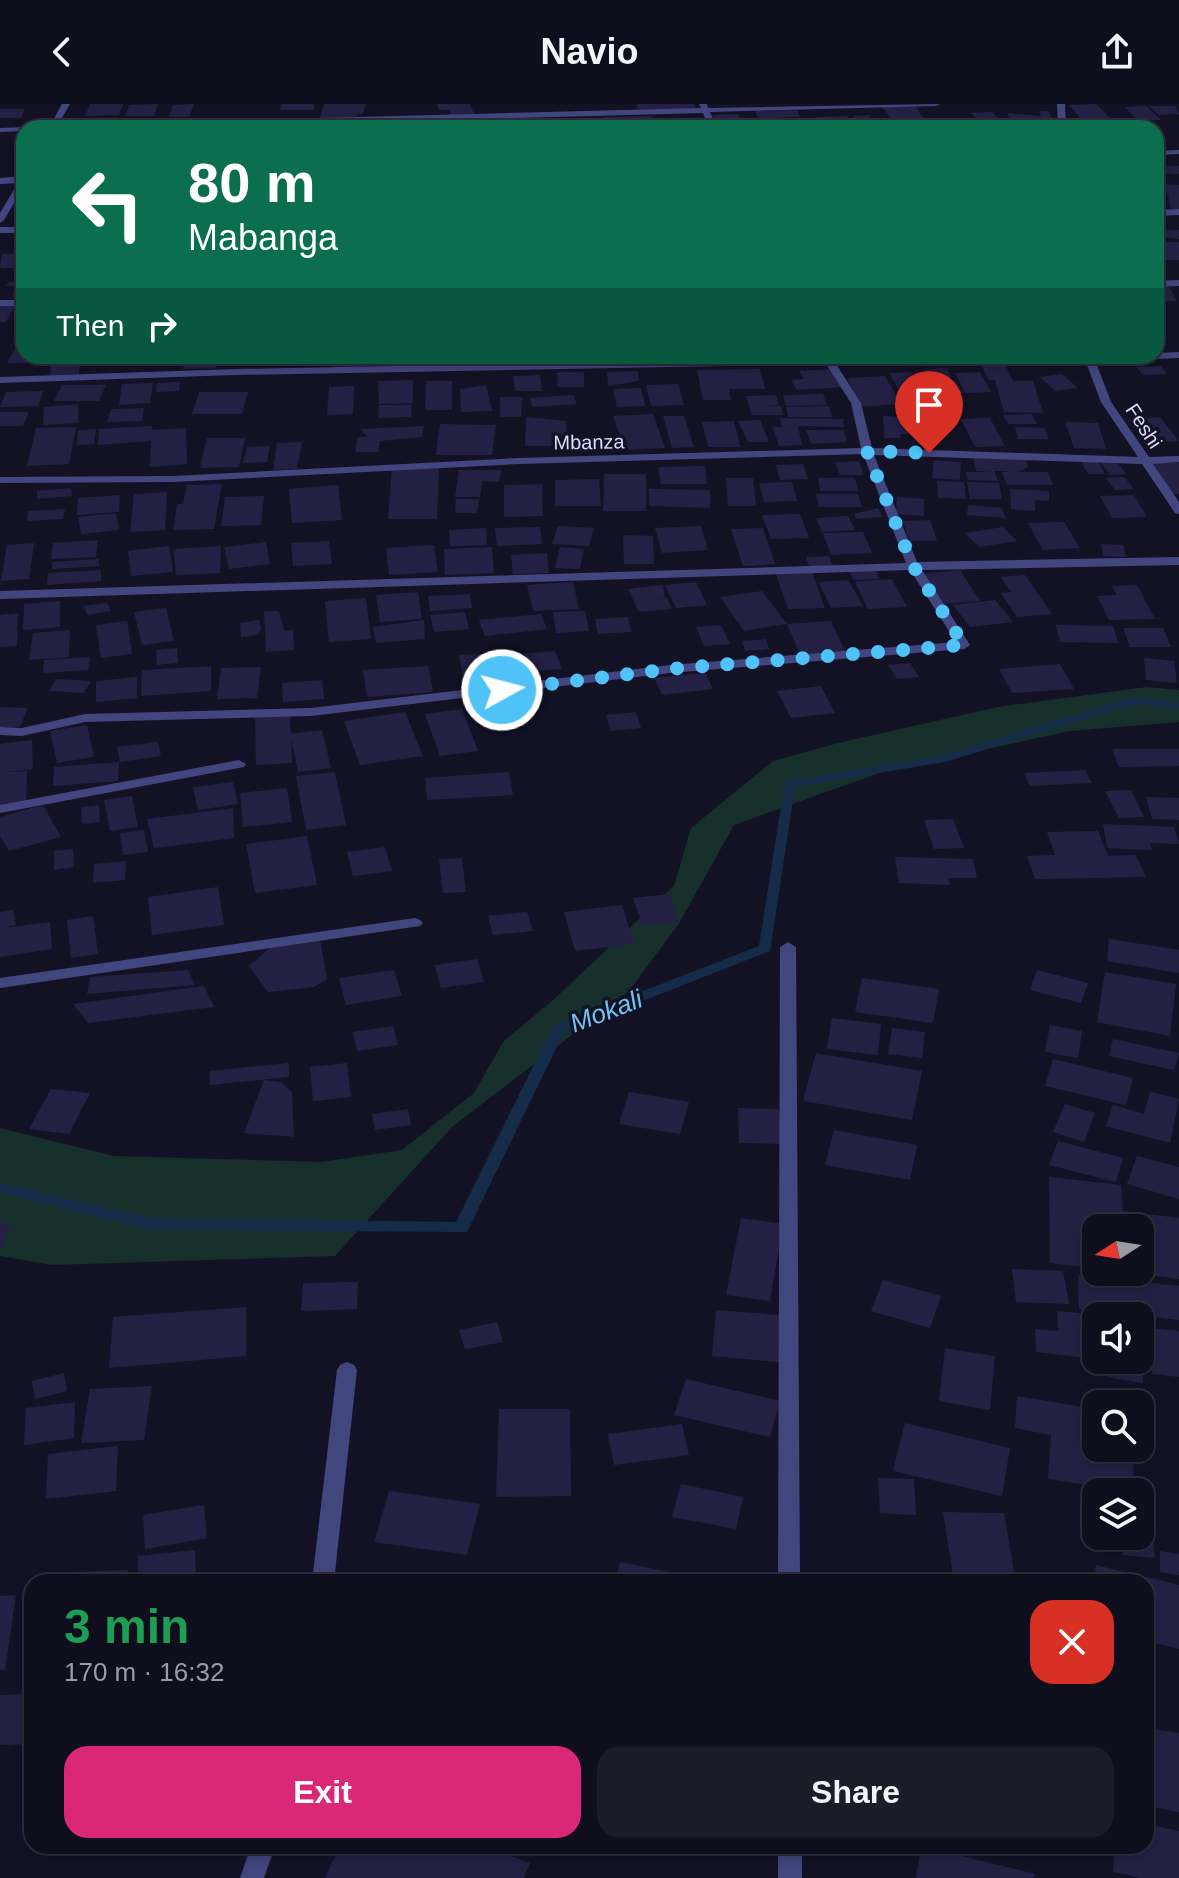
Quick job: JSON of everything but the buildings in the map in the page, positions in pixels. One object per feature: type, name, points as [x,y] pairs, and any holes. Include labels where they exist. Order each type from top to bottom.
[{"type":"street","points":[[300,120],[703,107],[936,104]]},
{"type":"street","points":[[0,220],[16,193]]},
{"type":"street","points":[[0,380],[631,364]]},
{"type":"street","points":[[0,731],[22,732],[85,718],[311,712],[670,669],[964,645],[912,564],[867,451],[856,403],[831,364]]},
{"type":"street","name":"Feshi","points":[[1092,364],[1106,402],[1179,511]]},
{"type":"street","name":"Mbanza","points":[[0,480],[173,479],[519,461],[867,451],[1145,461],[1179,459]]},
{"type":"street","points":[[0,595],[587,574],[825,571],[912,564],[1179,561]]},
{"type":"street","points":[[0,809],[239,764]]},
{"type":"street","points":[[0,983],[415,923]]},
{"type":"street","points":[[788,947],[789,1574]]},
{"type":"street","points":[[324,1574],[347,1370]]},
{"type":"street","points":[[252,1878],[260,1854]]},
{"type":"street","points":[[790,1854],[790,1878]]},
{"type":"green space","points":[[1147,687],[1179,690],[1179,722],[1070,731],[882,772],[734,825],[678,925],[628,992],[452,1127],[335,1256],[52,1265],[0,1256],[0,1128],[114,1156],[321,1162],[402,1150],[474,1093],[503,1042],[552,1001],[674,886],[691,828],[773,761],[998,707]]},
{"type":"waterway","name":"Mokali","points":[[0,1188],[150,1224],[461,1228],[558,1029],[765,948],[789,784],[945,758],[1134,700],[1179,706]]},
{"type":"route","points":[[502,690],[670,669],[964,645],[912,564],[867,451],[929,453]]}]
